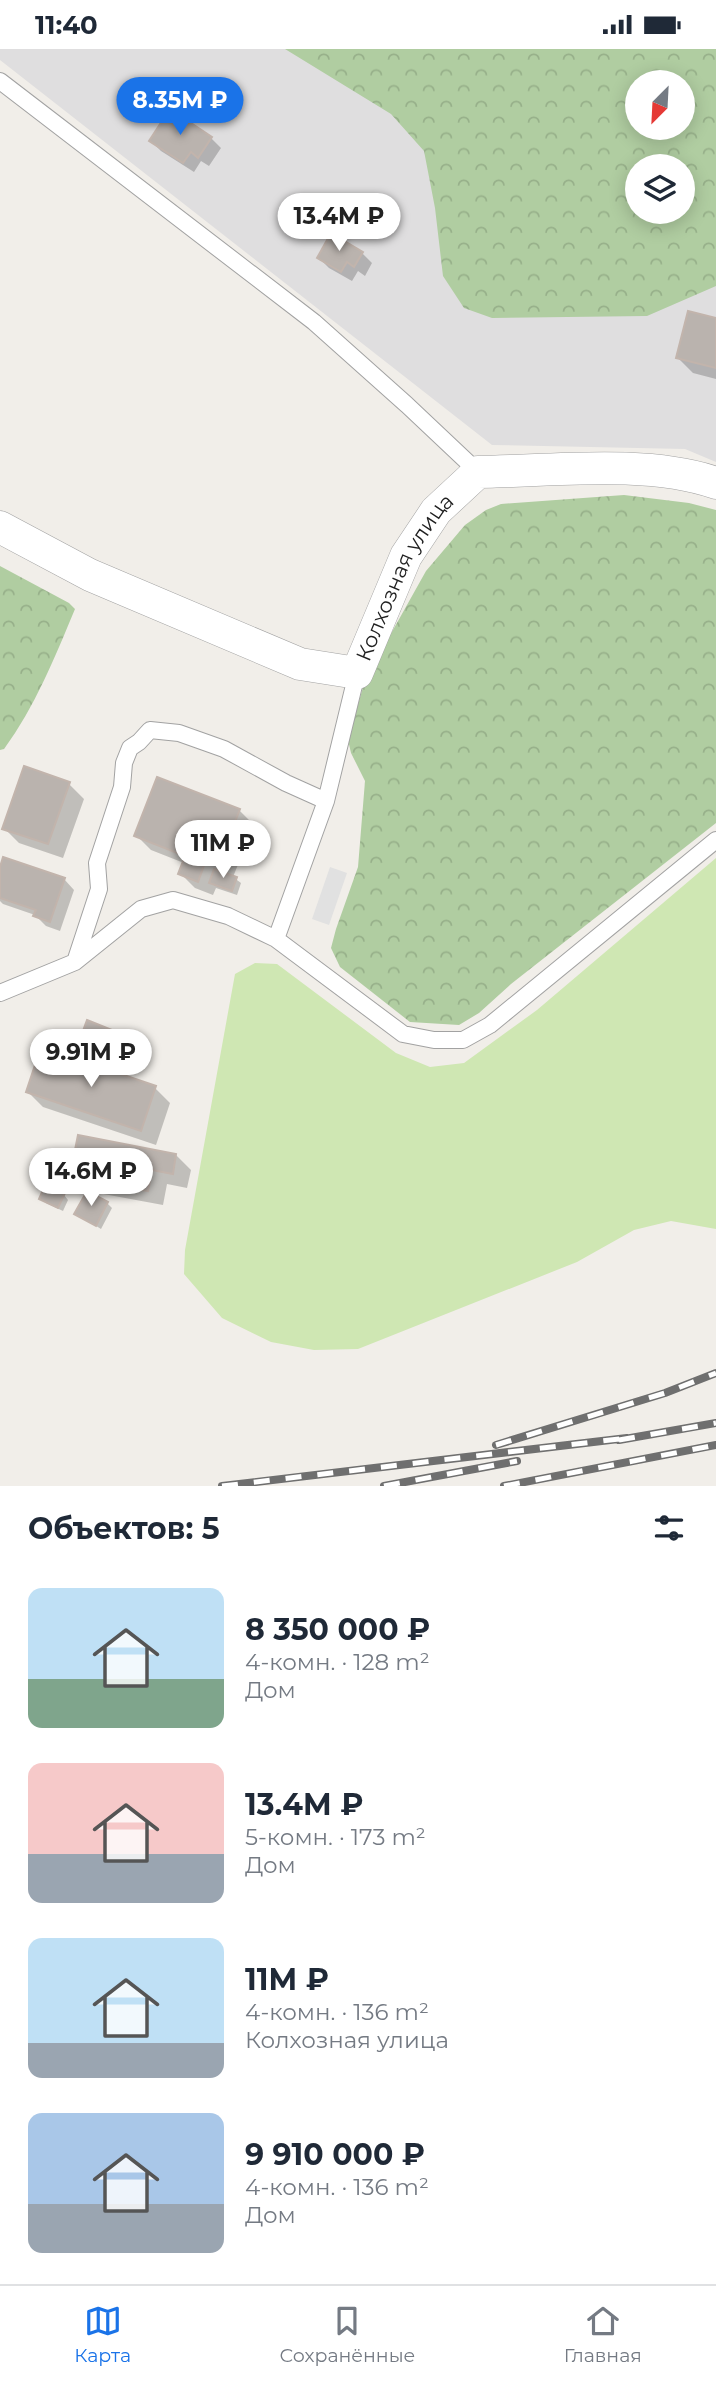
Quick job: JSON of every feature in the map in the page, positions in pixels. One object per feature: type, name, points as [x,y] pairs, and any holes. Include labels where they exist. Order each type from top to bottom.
[{"type":"street","points":[[478,472],[635,469],[716,482]]},
{"type":"street","name":"Колхозная улица","points":[[0,527],[90,575],[300,664],[356,673],[406,556],[436,510],[478,472]]},
{"type":"lane","points":[[0,81],[314,322],[478,472]]},
{"type":"lane","points":[[276,939],[326,801],[356,673]]},
{"type":"lane","points":[[75,962],[99,889],[97,863],[122,787],[124,763],[130,748],[150,730],[179,733],[224,749],[286,783],[326,801]]},
{"type":"lane","points":[[0,993],[75,962],[141,909],[173,900],[229,916],[276,939],[403,1034],[435,1040],[463,1040],[490,1025],[716,840]]},
{"type":"shaded area","points":[[0,49],[473,49],[625,157],[625,224],[695,224],[695,204],[716,192],[716,462],[685,449],[492,445],[0,60]]},
{"type":"shaded area","points":[[330,867],[347,873],[329,925],[312,919]]},
{"type":"green space","points":[[285,49],[716,49],[716,286],[647,316],[492,318],[464,308],[443,276],[435,208],[424,151],[391,114]]},
{"type":"green space","points":[[624,495],[689,503],[716,510],[716,823],[511,984],[479,1013],[459,1025],[410,1022],[340,967],[331,948],[358,867],[365,781],[351,753],[348,740],[365,680],[426,571],[465,525],[486,510],[501,504]]},
{"type":"green space","points":[[0,566],[69,603],[75,609],[35,699],[15,733],[4,749],[0,750]]},
{"type":"green space","points":[[716,858],[716,1229],[671,1221],[634,1230],[577,1262],[358,1349],[314,1350],[271,1342],[222,1318],[184,1274],[185,1250],[235,974],[255,963],[277,964],[396,1053],[430,1067],[464,1063],[537,1010]]},
{"type":"building","points":[[170,109],[212,137],[198,158],[191,152],[183,163],[149,141]]},
{"type":"building","points":[[331,233],[363,252],[354,267],[347,262],[341,272],[317,258]]},
{"type":"building","points":[[688,311],[716,318],[716,368],[676,358]]},
{"type":"building","points":[[24,766],[70,782],[48,844],[2,829]]},
{"type":"building","points":[[157,777],[240,809],[218,865],[206,860],[198,882],[178,874],[185,856],[134,836]]},
{"type":"building","points":[[3,857],[65,878],[50,922],[33,916],[36,910],[0,898],[0,867]]},
{"type":"building","points":[[214,869],[237,877],[232,891],[209,883]]},
{"type":"building","points":[[87,1020],[127,1036],[123,1046],[83,1031]]},
{"type":"building","points":[[41,1047],[156,1086],[141,1131],[26,1092]]},
{"type":"building","points":[[78,1135],[176,1154],[173,1174],[152,1170],[148,1191],[81,1179],[85,1157],[74,1155]]},
{"type":"building","points":[[45,1185],[65,1193],[58,1208],[39,1199]]},
{"type":"building","points":[[87,1191],[108,1202],[96,1226],[74,1214]]},
{"type":"railway","points":[[496,1445],[665,1393],[716,1373]]},
{"type":"railway","points":[[619,1440],[716,1423]]},
{"type":"railway","points":[[222,1486],[627,1438]]},
{"type":"railway","points":[[504,1486],[716,1445]]},
{"type":"railway","points":[[384,1486],[517,1461]]}]
